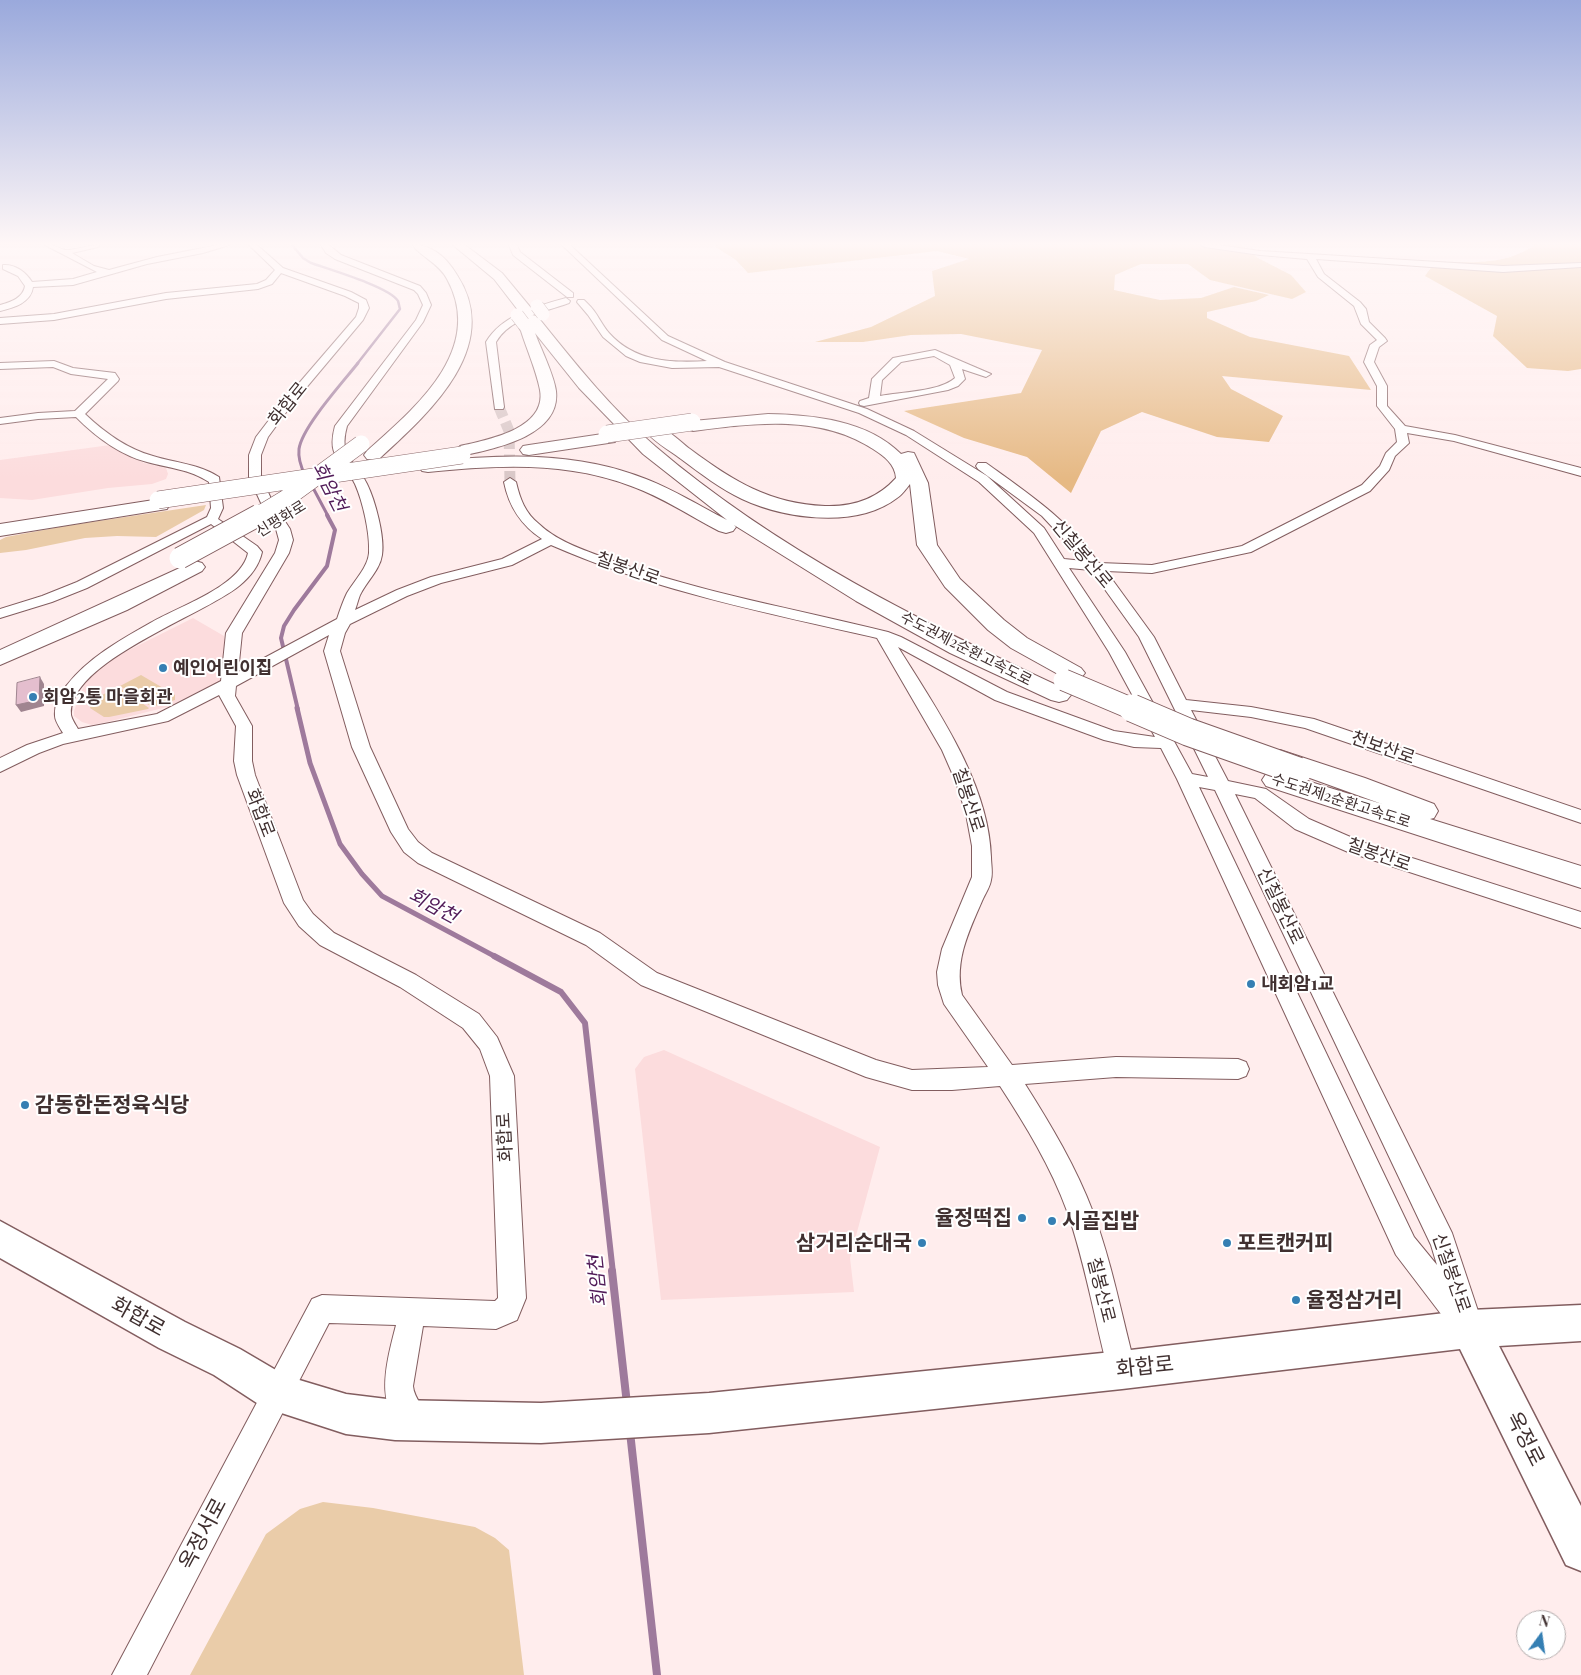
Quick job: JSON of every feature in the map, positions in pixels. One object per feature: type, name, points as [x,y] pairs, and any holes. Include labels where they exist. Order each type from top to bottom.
[{"type":"highway","name":"신평화로","points":[[0,639],[187,562],[290,514],[367,446],[400,430],[435,392],[462,351],[466,323]]},
{"type":"highway","points":[[0,522],[159,503],[391,471],[462,457],[517,435],[534,424],[546,409],[550,400],[528,331],[529,323]]},
{"type":"highway","name":"수도권제2순환고속도로","points":[[536,323],[584,385],[649,450],[717,504],[755,531],[854,592],[958,648],[1065,683]]},
{"type":"highway","name":"수도권제2순환고속도로","points":[[546,323],[559,330],[635,422],[683,464],[748,509],[868,585],[1065,683],[1109,717],[1581,858]]},
{"type":"highway","points":[[389,421],[400,412],[421,388]]},
{"type":"highway","points":[[622,407],[736,488],[772,504],[829,512],[860,509],[872,506],[892,495],[904,479],[904,470],[892,454],[870,439],[840,428],[812,422],[788,420],[693,424]]},
{"type":"highway","points":[[0,531],[344,472],[462,457],[743,416],[780,415],[819,418],[860,429],[894,445],[906,454],[913,465],[922,500],[926,545],[952,582],[1004,631],[1065,683]]},
{"type":"highway","points":[[462,457],[550,461],[598,470],[637,481],[691,508],[861,603],[958,648]]},
{"type":"highway","name":"신평화로","points":[[0,658],[120,605],[187,562]]},
{"type":"highway","name":"수도권제2순환고속도로","points":[[1284,770],[1581,877]]},
{"type":"main road","name":"화합로","points":[[0,1238],[69,1279],[172,1335],[227,1362],[277,1393],[346,1414],[395,1420],[541,1423],[709,1413],[1122,1370],[1470,1329],[1581,1324]]},
{"type":"main road","name":"옥정로","points":[[1470,1329],[1581,1550]]},
{"type":"street","name":"화합로","points":[[277,1393],[322,1309],[496,1315],[503,1312],[510,1305],[512,1298],[502,1076],[489,1044],[471,1021],[408,981],[327,939],[306,920],[294,903],[246,775],[242,761],[245,740],[244,726],[227,696],[235,679],[234,633],[282,553],[286,540],[283,529],[267,503],[255,477],[255,455],[262,438],[286,405],[356,323]]},
{"type":"street","points":[[418,323],[352,409],[337,435],[338,454],[364,489],[376,553],[374,561],[352,595],[332,651],[361,747],[400,832],[411,847],[425,858],[593,939],[649,979],[874,1070],[912,1080],[952,1080],[1010,1079],[1116,1067],[1238,1069]]},
{"type":"street","points":[[499,407],[490,342],[494,334],[512,323]]},
{"type":"street","points":[[599,323],[615,344],[637,358],[649,362],[669,365],[721,364],[740,359]]},
{"type":"street","name":"신칠봉산로","points":[[649,323],[665,338],[721,364],[863,411],[910,433],[983,479],[1039,531],[1117,652],[1186,779],[1405,1246],[1470,1329]]},
{"type":"street","name":"신칠봉산로","points":[[667,323],[697,342],[740,359],[869,401],[998,476],[1047,513],[1083,550],[1146,637],[1221,785],[1443,1242],[1470,1329]]},
{"type":"street","points":[[1059,562],[1096,567],[1152,569],[1246,550],[1366,488],[1385,467],[1390,455],[1403,443],[1401,429],[1382,406],[1382,386],[1370,362],[1375,345],[1382,341],[1380,336],[1366,323]]},
{"type":"street","points":[[955,363],[960,379],[957,384],[910,395],[869,401],[877,379],[899,359],[936,353],[955,363],[986,374]]},
{"type":"street","points":[[0,366],[54,364],[70,371],[105,374],[113,377],[114,379],[79,414]]},
{"type":"street","points":[[0,421],[38,416],[79,414],[93,429],[119,445],[148,458],[198,471],[215,480],[217,508],[212,519],[178,534],[91,581],[28,606],[0,614]]},
{"type":"street","points":[[1401,429],[1455,438],[1581,472]]},
{"type":"street","name":"칠봉산로","points":[[510,482],[514,501],[521,514],[551,540],[597,559],[673,585],[882,635],[928,709],[954,760],[974,807],[980,831],[982,878],[951,952],[947,968],[947,983],[952,998],[1010,1079],[1050,1148],[1072,1192],[1093,1255],[1122,1370]]},
{"type":"street","points":[[73,735],[63,714],[65,699],[75,682],[108,655],[232,584],[251,566],[254,552],[212,519]]},
{"type":"street","points":[[0,766],[21,754],[73,735],[160,719],[186,707],[344,621],[412,588],[507,562],[551,540]]},
{"type":"street","points":[[232,584],[256,596]]},
{"type":"street","points":[[882,635],[896,640],[1001,696],[1110,736],[1134,741],[1166,743]]},
{"type":"street","name":"천보산로","points":[[1180,704],[1251,712],[1308,723],[1581,817]]},
{"type":"street","name":"칠봉산로","points":[[1186,779],[1260,792],[1302,824],[1355,847],[1581,920]]},
{"type":"street","points":[[413,1312],[398,1392],[404,1406],[415,1420]]},
{"type":"street","name":"옥정서로","points":[[129,1675],[277,1393]]},
{"type":"shaded area","points":[[879,323],[1219,323],[1250,337],[1349,356],[1371,390],[1222,376],[1231,389],[1283,416],[1269,442],[1217,437],[1142,412],[1101,431],[1071,493],[1027,457],[964,438],[904,411],[1021,393],[1042,350],[961,334],[911,335],[863,342],[815,342]]},
{"type":"shaded area","points":[[1496,323],[1581,323],[1581,369],[1568,371],[1527,368],[1493,336]]},
{"type":"shaded area","points":[[110,445],[144,463],[166,468],[168,474],[166,479],[152,484],[108,488],[32,500],[0,498],[0,460]]},
{"type":"shaded area","points":[[206,505],[204,510],[156,537],[117,536],[85,538],[26,550],[0,553],[0,540],[6,537],[65,526]]},
{"type":"shaded area","name":"예인어린이집","points":[[193,618],[224,636],[226,675],[223,680],[167,707],[107,722],[92,725],[82,722],[74,716],[74,711],[86,680],[107,661]]},
{"type":"shaded area","points":[[141,675],[175,695],[175,700],[152,707],[120,686]]},
{"type":"shaded area","points":[[116,688],[120,688],[149,708],[104,717],[90,708],[92,700]]},
{"type":"shaded area","points":[[664,1050],[880,1147],[850,1258],[854,1292],[661,1300],[635,1069],[644,1057]]},
{"type":"shaded area","points":[[323,1502],[373,1508],[475,1527],[495,1538],[509,1550],[524,1675],[190,1675],[266,1534],[300,1509]]},
{"type":"building","points":[[40,677],[39,700],[16,705],[17,683]]},
{"type":"waterway","name":"회암천","points":[[357,364],[389,323]]},
{"type":"waterway","name":"회암천","points":[[305,475],[301,466],[299,449],[307,429],[358,363]]},
{"type":"waterway","name":"회암천","points":[[311,484],[328,516]]},
{"type":"waterway","name":"회암천","points":[[298,710],[281,638],[284,626],[294,610],[327,566],[335,530],[327,515]]},
{"type":"waterway","name":"회암천","points":[[297,708],[310,763],[340,844],[362,874],[382,896],[496,957]]},
{"type":"waterway","name":"회암천","points":[[494,956],[561,992],[585,1023],[613,1273]]},
{"type":"waterway","name":"회암천","points":[[612,1271],[627,1404]]},
{"type":"waterway","name":"회암천","points":[[630,1432],[657,1675]]},
{"type":"tunnel","points":[[499,407],[509,431],[510,482]]},
{"type":"place","name":"예인어린이집","points":[[163,668]]},
{"type":"place","name":"회암2통 마을회관","points":[[33,697]]},
{"type":"place","name":"내회암1교","points":[[1251,984]]},
{"type":"place","name":"감동한돈정육식당","points":[[25,1105]]},
{"type":"place","name":"율정떡집","points":[[1022,1218]]},
{"type":"place","name":"시골집밥","points":[[1052,1221]]},
{"type":"place","name":"삼거리순대국","points":[[922,1243]]},
{"type":"place","name":"포트캔커피","points":[[1227,1243]]},
{"type":"place","name":"율정삼거리","points":[[1296,1300]]}]
